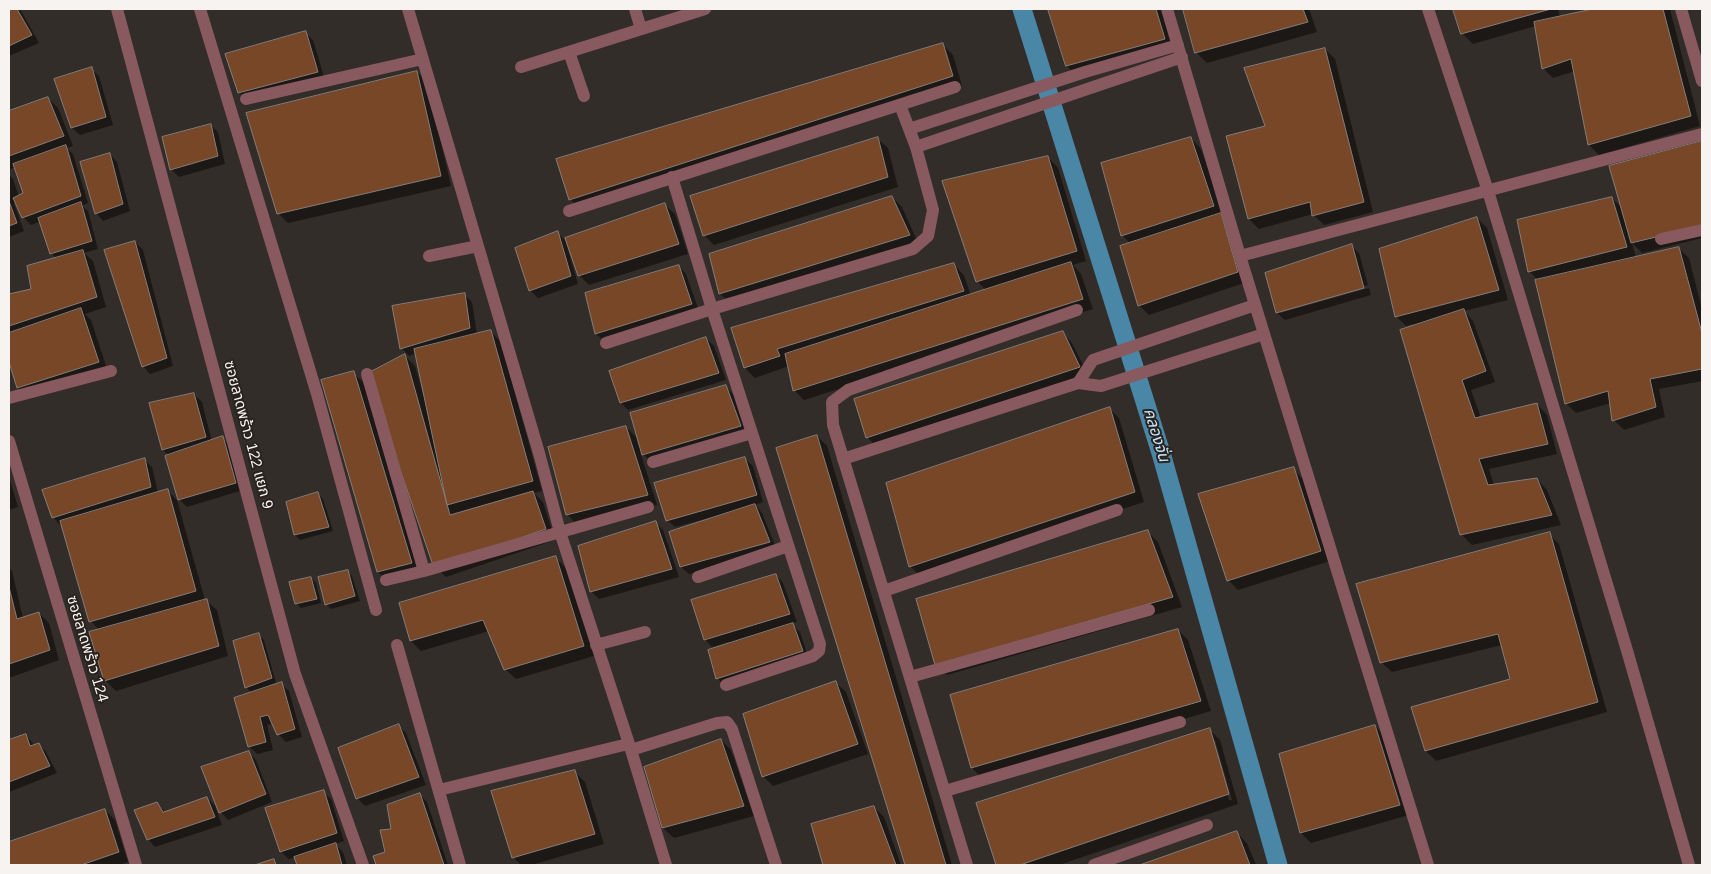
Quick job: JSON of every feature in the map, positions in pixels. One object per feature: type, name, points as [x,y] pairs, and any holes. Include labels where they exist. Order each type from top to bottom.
[{"type":"street","name":"ซอยลาดพร้าว 122 แยก 9","points":[[117,9],[295,674],[364,865]]},
{"type":"street","points":[[200,9],[317,394],[376,610]]},
{"type":"street","points":[[408,9],[560,532],[666,865]]},
{"type":"street","points":[[634,9],[641,29]]},
{"type":"street","points":[[521,67],[705,9]]},
{"type":"street","points":[[1168,9],[1240,256],[1428,865]]},
{"type":"street","points":[[1428,9],[1488,191],[1626,647],[1689,865]]},
{"type":"street","points":[[1681,9],[1702,81]]},
{"type":"street","points":[[910,129],[1089,71],[1178,45]]},
{"type":"street","points":[[569,52],[584,96]]},
{"type":"street","points":[[916,147],[1182,58]]},
{"type":"street","points":[[246,99],[423,59]]},
{"type":"street","points":[[1089,71],[1095,87]]},
{"type":"street","points":[[569,211],[955,87]]},
{"type":"street","points":[[1019,94],[1024,110]]},
{"type":"street","points":[[606,343],[913,249],[928,236],[933,210],[916,147],[900,105]]},
{"type":"street","points":[[1240,256],[1702,134]]},
{"type":"street","points":[[672,177],[712,309],[820,644],[818,651],[813,656],[726,685]]},
{"type":"street","points":[[1661,239],[1702,230]]},
{"type":"street","points":[[429,256],[478,246]]},
{"type":"street","points":[[1078,382],[1093,360],[1255,305]]},
{"type":"street","points":[[967,865],[833,425],[832,402],[848,390],[1077,310]]},
{"type":"street","points":[[844,459],[1078,382],[1101,386],[1264,334]]},
{"type":"street","points":[[9,398],[111,371]]},
{"type":"street","points":[[368,374],[424,571]]},
{"type":"street","points":[[653,462],[752,433]]},
{"type":"street","name":"ซอยลาดพร้าว 124","points":[[9,441],[136,865]]},
{"type":"street","points":[[386,580],[424,571],[648,507]]},
{"type":"street","points":[[884,591],[1117,510]]},
{"type":"street","points":[[698,577],[788,546]]},
{"type":"street","points":[[910,677],[1149,610]]},
{"type":"street","points":[[596,645],[645,632]]},
{"type":"street","points":[[397,645],[460,865]]},
{"type":"street","points":[[438,790],[629,747],[717,723],[727,722],[732,729],[776,865]]},
{"type":"street","points":[[944,791],[1180,722]]},
{"type":"street","points":[[1094,865],[1207,826]]},
{"type":"building","points":[[9,9],[17,9],[32,35],[9,46]]},
{"type":"building","points":[[1048,9],[1156,9],[1165,39],[1066,66]]},
{"type":"building","points":[[1183,9],[1303,9],[1308,22],[1195,53]]},
{"type":"building","points":[[1453,9],[1551,9],[1461,34]]},
{"type":"building","points":[[1593,9],[1663,9],[1691,116],[1588,145],[1571,59],[1542,69],[1534,22]]},
{"type":"building","points":[[306,31],[318,72],[238,93],[225,54]]},
{"type":"building","points":[[943,43],[953,76],[569,200],[556,159]]},
{"type":"building","points":[[1325,48],[1364,202],[1312,216],[1310,202],[1248,219],[1226,136],[1265,126],[1244,68]]},
{"type":"building","points":[[92,67],[106,117],[71,128],[54,79]]},
{"type":"building","points":[[417,71],[441,176],[277,214],[246,113]]},
{"type":"building","points":[[48,97],[64,136],[9,156],[9,111]]},
{"type":"building","points":[[211,124],[218,156],[170,170],[162,137]]},
{"type":"building","points":[[878,137],[888,177],[703,236],[690,196]]},
{"type":"building","points":[[1191,137],[1214,206],[1121,236],[1101,163]]},
{"type":"building","points":[[1702,141],[1702,226],[1631,243],[1609,166]]},
{"type":"building","points":[[66,145],[81,196],[22,218],[13,198],[23,193],[13,164]]},
{"type":"building","points":[[110,153],[123,204],[95,214],[80,162]]},
{"type":"building","points":[[1048,156],[1077,251],[976,282],[942,181]]},
{"type":"building","points":[[892,196],[910,235],[719,294],[709,254]]},
{"type":"building","points":[[1612,197],[1627,247],[1528,272],[1517,220]]},
{"type":"building","points":[[9,201],[17,223],[9,226]]},
{"type":"building","points":[[81,202],[92,241],[50,254],[38,218]]},
{"type":"building","points":[[665,203],[679,244],[578,276],[565,238]]},
{"type":"building","points":[[1221,213],[1238,272],[1138,306],[1120,246]]},
{"type":"building","points":[[1477,217],[1499,290],[1395,317],[1379,249]]},
{"type":"building","points":[[558,231],[571,276],[529,291],[515,248]]},
{"type":"building","points":[[135,241],[167,358],[142,367],[104,250]]},
{"type":"building","points":[[1352,244],[1364,288],[1276,313],[1265,273]]},
{"type":"building","points":[[1679,247],[1702,333],[1702,369],[1650,379],[1656,407],[1612,421],[1608,391],[1565,404],[1535,280]]},
{"type":"building","points":[[83,250],[97,297],[9,326],[9,294],[31,289],[27,266]]},
{"type":"building","points":[[1071,262],[1083,299],[793,391],[785,354]]},
{"type":"building","points":[[954,263],[964,291],[777,349],[780,356],[744,368],[731,328]]},
{"type":"building","points":[[679,265],[692,304],[595,334],[585,293]]},
{"type":"building","points":[[465,293],[470,328],[400,349],[392,306]]},
{"type":"building","points":[[81,308],[99,362],[17,388],[9,362],[9,333]]},
{"type":"building","points":[[1464,309],[1486,371],[1462,380],[1475,418],[1537,403],[1548,444],[1479,459],[1488,485],[1537,478],[1552,515],[1460,535],[1400,330]]},
{"type":"building","points":[[491,330],[533,481],[447,505],[414,349]]},
{"type":"building","points":[[1063,331],[1080,367],[866,438],[854,399]]},
{"type":"building","points":[[706,337],[719,373],[620,403],[609,371]]},
{"type":"building","points":[[405,354],[450,515],[533,491],[546,529],[434,568],[367,374]]},
{"type":"building","points":[[354,371],[412,563],[377,572],[321,380]]},
{"type":"building","points":[[726,385],[741,426],[642,455],[630,413]]},
{"type":"building","points":[[194,393],[206,437],[162,450],[149,403]]},
{"type":"building","points":[[1110,407],[1135,492],[909,567],[886,483]]},
{"type":"building","points":[[626,426],[648,495],[566,515],[548,447]]},
{"type":"building","points":[[817,435],[946,865],[905,865],[776,448]]},
{"type":"building","points":[[223,436],[236,483],[178,500],[165,456]]},
{"type":"building","points":[[745,457],[757,495],[666,521],[654,483]]},
{"type":"building","points":[[145,458],[151,487],[52,518],[42,490]]},
{"type":"building","points":[[1294,467],[1321,551],[1227,581],[1198,494]]},
{"type":"building","points":[[168,489],[196,591],[89,622],[60,521]]},
{"type":"building","points":[[318,492],[329,527],[294,535],[286,502]]},
{"type":"building","points":[[755,504],[770,542],[680,567],[669,532]]},
{"type":"building","points":[[656,521],[672,569],[590,592],[578,546]]},
{"type":"building","points":[[1148,530],[1173,597],[935,665],[916,599]]},
{"type":"building","points":[[1550,532],[1598,702],[1425,751],[1411,707],[1510,679],[1498,634],[1380,663],[1356,584]]},
{"type":"building","points":[[556,556],[584,646],[504,670],[483,620],[410,641],[399,603]]},
{"type":"building","points":[[348,570],[355,596],[325,605],[318,577]]},
{"type":"building","points":[[776,574],[790,614],[704,640],[691,600]]},
{"type":"building","points":[[311,577],[317,599],[295,604],[289,582]]},
{"type":"building","points":[[9,587],[17,619],[39,612],[50,650],[9,664]]},
{"type":"building","points":[[207,599],[219,646],[104,681],[89,632]]},
{"type":"building","points":[[793,623],[803,651],[716,679],[708,650]]},
{"type":"building","points":[[1178,629],[1201,701],[971,768],[950,695]]},
{"type":"building","points":[[259,633],[272,678],[245,688],[233,641]]},
{"type":"building","points":[[836,681],[858,744],[762,777],[743,714]]},
{"type":"building","points":[[282,682],[295,729],[277,735],[268,715],[260,717],[266,742],[248,747],[234,698]]},
{"type":"building","points":[[399,724],[419,777],[356,799],[338,748]]},
{"type":"building","points":[[1375,725],[1400,805],[1300,833],[1279,754]]},
{"type":"building","points":[[1210,728],[1229,794],[1020,865],[996,865],[976,803]]},
{"type":"building","points":[[26,734],[30,746],[39,743],[50,766],[9,782],[9,740]]},
{"type":"building","points":[[721,739],[744,806],[662,828],[644,767]]},
{"type":"building","points":[[249,751],[266,794],[219,813],[201,767]]},
{"type":"building","points":[[575,770],[595,834],[512,858],[491,791]]},
{"type":"building","points":[[324,790],[337,833],[280,852],[265,808]]},
{"type":"building","points":[[420,793],[444,865],[376,865],[373,856],[385,852],[380,830],[391,829],[387,805]]},
{"type":"building","points":[[207,797],[215,817],[147,840],[134,810],[157,802],[163,812]]},
{"type":"building","points":[[874,806],[896,865],[823,865],[811,824]]},
{"type":"building","points":[[105,809],[119,852],[81,865],[9,865],[9,842]]},
{"type":"building","points":[[1237,831],[1250,865],[1140,865]]},
{"type":"building","points":[[336,843],[342,865],[297,865],[294,857]]},
{"type":"building","points":[[274,859],[276,865],[255,865]]},
{"type":"waterway","name":"คลองจั่น","points":[[1022,9],[1161,453],[1278,865]]}]
